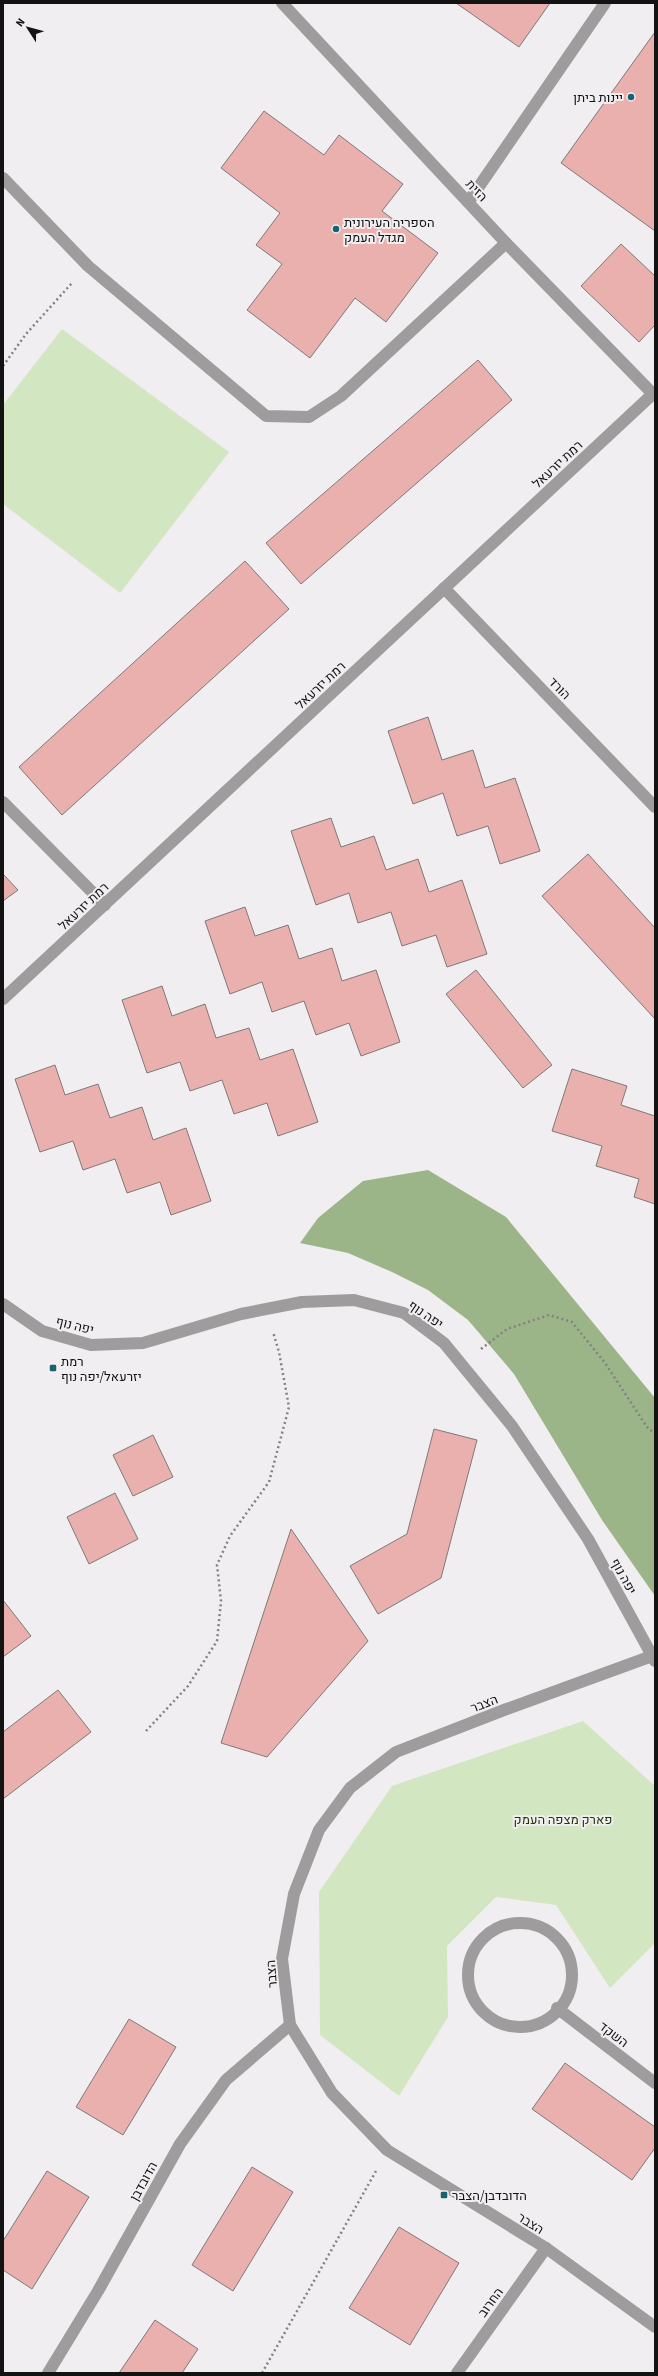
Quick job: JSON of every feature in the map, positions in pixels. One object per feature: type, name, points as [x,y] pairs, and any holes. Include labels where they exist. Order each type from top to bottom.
[{"type":"street","name":"הזית","points":[[282,3],[469,201],[506,243],[654,393]]},
{"type":"street","points":[[469,201],[605,3]]},
{"type":"street","points":[[3,178],[88,266],[266,416],[309,416],[342,396],[506,243]]},
{"type":"street","name":"רמת יזרעאל","points":[[3,999],[654,393]]},
{"type":"street","name":"הורד","points":[[444,588],[655,807]]},
{"type":"street","points":[[3,802],[105,905]]},
{"type":"street","name":"יפה נוף","points":[[3,1304],[42,1331],[91,1345],[143,1343],[265,1309],[302,1302],[354,1300],[404,1313],[444,1343],[512,1426],[588,1540],[653,1658]]},
{"type":"street","name":"הצבר","points":[[653,1658],[504,1710],[396,1752],[350,1788],[319,1830],[294,1894],[282,1959],[290,2025],[332,2093],[387,2150],[546,2248],[655,2327]]},
{"type":"street","points":[[519,1923],[536,1925],[551,1933],[563,1946],[568,1956],[572,1979],[568,1996],[557,2008],[545,2021],[529,2027],[512,2027],[496,2022],[482,2012],[472,1998],[468,1981],[469,1964],[475,1947],[487,1935],[502,1926],[519,1923]]},
{"type":"street","name":"השקד","points":[[557,2008],[655,2083]]},
{"type":"street","name":"הדובדבן","points":[[48,2373],[98,2292],[180,2144],[226,2080],[290,2025]]},
{"type":"street","name":"החרוב","points":[[457,2373],[546,2248]]},
{"type":"path","points":[[3,366],[26,334],[88,266]]},
{"type":"path","points":[[146,1731],[188,1686],[217,1641],[221,1601],[216,1565],[230,1536],[269,1482],[289,1407],[279,1352],[265,1309]]},
{"type":"path","points":[[462,1364],[507,1329],[549,1315],[572,1322],[605,1363],[648,1427],[655,1434]]},
{"type":"path","points":[[262,2373],[387,2150]]},
{"type":"green space","points":[[62,329],[229,452],[120,593],[3,504],[3,405]]},
{"type":"green space","points":[[428,1170],[506,1217],[655,1398],[655,1596],[602,1520],[514,1374],[468,1320],[428,1290],[392,1272],[348,1253],[300,1243],[318,1218],[363,1181]]},
{"type":"green space","name":"פארק מצפה העמק","points":[[583,1721],[655,1786],[655,1943],[610,1988],[556,1905],[496,1897],[447,1946],[448,2017],[399,2096],[320,2035],[319,1892],[392,1786]]},
{"type":"building","points":[[456,3],[550,3],[519,47]]},
{"type":"building","name":"יינות ביתן","points":[[655,32],[655,231],[561,163]]},
{"type":"building","name":"הספריה העירונית מגדל העמק","points":[[264,111],[324,155],[339,135],[403,184],[382,211],[438,253],[386,322],[355,298],[310,358],[247,310],[282,264],[256,245],[280,213],[221,168]]},
{"type":"building","points":[[621,244],[655,276],[655,325],[639,342],[581,286]]},
{"type":"building","points":[[478,360],[512,400],[301,584],[266,543]]},
{"type":"building","points":[[245,561],[289,609],[62,815],[19,767]]},
{"type":"building","points":[[428,717],[442,760],[473,750],[485,788],[515,778],[540,851],[500,864],[488,826],[457,836],[443,793],[413,804],[388,731]]},
{"type":"building","points":[[331,818],[341,847],[374,836],[386,870],[418,859],[429,892],[462,880],[487,954],[447,967],[436,935],[402,946],[391,912],[358,923],[349,893],[316,905],[291,831]]},
{"type":"building","points":[[588,854],[655,928],[655,1019],[542,896]]},
{"type":"building","points":[[3,874],[18,890],[3,901]]},
{"type":"building","points":[[245,907],[255,936],[288,925],[299,959],[332,948],[342,981],[376,970],[400,1042],[361,1056],[349,1023],[316,1035],[304,1001],[272,1012],[262,982],[230,994],[205,921]]},
{"type":"building","points":[[476,970],[552,1065],[523,1088],[446,994]]},
{"type":"building","points":[[162,986],[172,1016],[205,1004],[216,1038],[249,1028],[260,1060],[293,1049],[318,1122],[278,1136],[267,1103],[234,1114],[222,1080],[190,1091],[180,1062],[147,1073],[122,1000]]},
{"type":"building","points":[[55,1065],[65,1095],[98,1084],[110,1118],[142,1107],[153,1140],[186,1128],[211,1201],[171,1215],[160,1182],[127,1193],[115,1159],[83,1170],[73,1141],[40,1152],[15,1079]]},
{"type":"building","points":[[572,1069],[627,1086],[621,1105],[655,1116],[655,1204],[634,1197],[639,1179],[596,1166],[602,1146],[552,1131]]},
{"type":"building","points":[[434,1429],[477,1440],[441,1578],[378,1614],[350,1566],[407,1534]]},
{"type":"building","points":[[153,1435],[173,1477],[133,1496],[113,1455]]},
{"type":"building","points":[[115,1493],[138,1539],[89,1564],[67,1517]]},
{"type":"building","points":[[291,1529],[368,1641],[267,1757],[221,1743]]},
{"type":"building","points":[[3,1600],[31,1636],[3,1657]]},
{"type":"building","points":[[58,1690],[91,1732],[3,1799],[3,1732]]},
{"type":"building","points":[[129,2019],[176,2047],[123,2135],[76,2107]]},
{"type":"building","points":[[565,2063],[655,2127],[655,2148],[632,2180],[532,2109]]},
{"type":"building","points":[[252,2167],[293,2192],[233,2291],[192,2265]]},
{"type":"building","points":[[47,2171],[89,2197],[32,2289],[3,2270],[3,2241]]},
{"type":"building","points":[[399,2227],[459,2263],[410,2345],[349,2308]]},
{"type":"building","points":[[155,2320],[198,2349],[182,2373],[119,2373]]},
{"type":"place","name":"יינות ביתן","points":[[631,97]]},
{"type":"place","name":"הספריה העירונית מגדל העמק","points":[[336,229]]},
{"type":"place","name":"רמת יזרעאל/יפה נוף","points":[[53,1368]]},
{"type":"place","name":"הדובדבן/הצבר","points":[[444,2195]]}]
